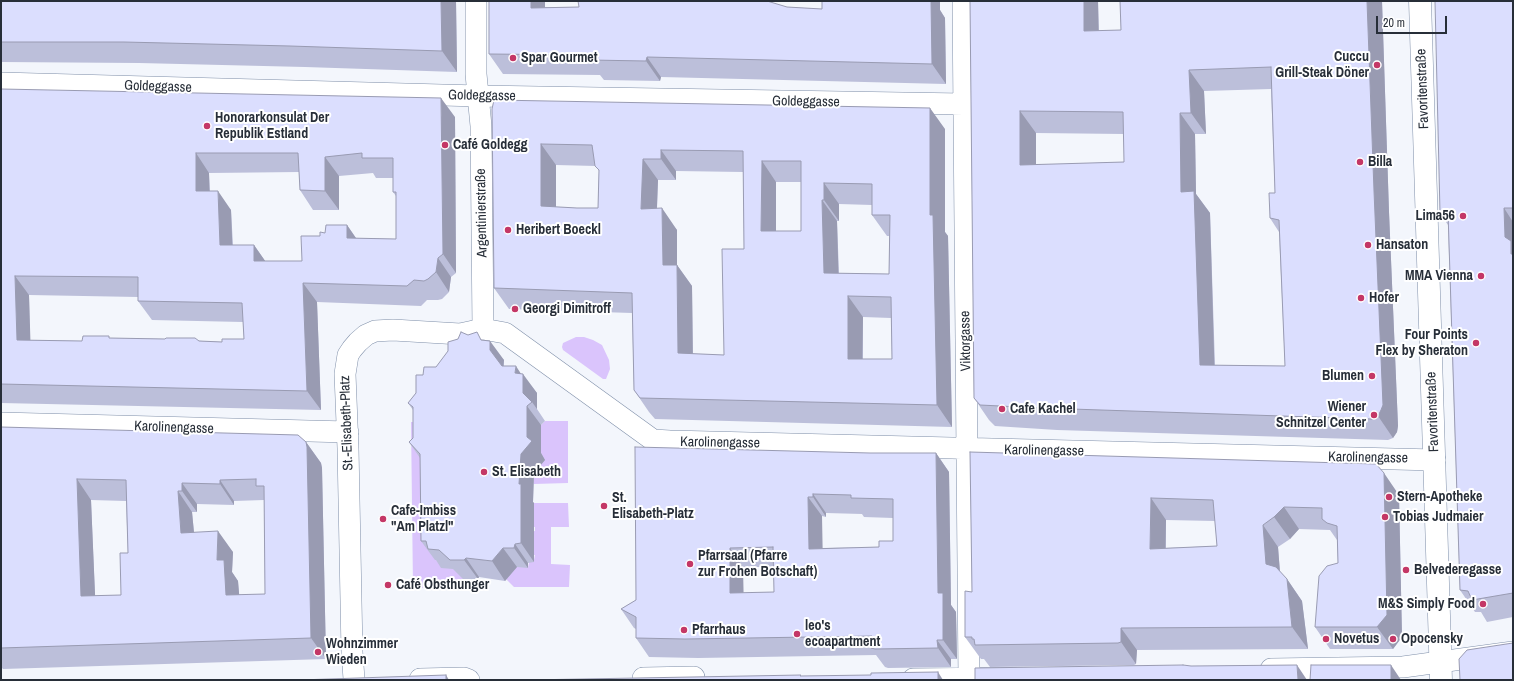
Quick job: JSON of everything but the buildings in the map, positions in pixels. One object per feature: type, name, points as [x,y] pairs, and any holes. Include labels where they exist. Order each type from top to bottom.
[{"type":"main road","name":"Favoritenstraße","points":[[1420,1],[1441,671]]},
{"type":"street","name":"Argentinierstraße","points":[[476,1],[476,74],[481,126],[483,329]]},
{"type":"street","name":"Viktorgasse","points":[[963,1],[969,679]]},
{"type":"street","name":"Goldeggasse","points":[[1,83],[479,96],[964,104]]},
{"type":"street","name":"St.-Elisabeth-Platz","points":[[357,679],[352,652],[348,432],[344,374],[348,355],[358,342],[366,335],[382,330],[460,334],[483,329],[498,331],[510,336],[653,440]]},
{"type":"street","name":"Karolinengasse","points":[[1,423],[348,432]]},
{"type":"street","name":"Karolinengasse","points":[[653,440],[1435,460]]},
{"type":"street","points":[[1252,669],[1403,667],[1441,671],[1513,652]]},
{"type":"street","points":[[643,678],[714,677]]},
{"type":"street","points":[[403,679],[464,678],[469,680]]},
{"type":"street","points":[[894,680],[1019,678]]},
{"type":"shaded area","points":[[576,337],[584,337],[602,345],[609,360],[610,369],[606,379],[603,379],[563,350],[563,343]]},
{"type":"shaded area","points":[[545,421],[568,421],[568,483],[534,484],[529,479],[541,456],[541,425]]},
{"type":"shaded area","points":[[411,422],[421,422],[440,561],[469,574],[455,588],[413,588]]},
{"type":"shaded area","points":[[534,503],[568,503],[569,527],[551,527],[551,564],[570,565],[569,587],[514,587],[500,573],[504,563],[528,567],[530,559],[534,560],[535,555],[530,555],[529,532],[535,531],[535,527],[529,527]]},
{"type":"place","name":"Spar Gourmet","points":[[513,58]]},
{"type":"place","name":"Cuccu Grill-Steak Döner","points":[[1377,65]]},
{"type":"place","name":"Honorarkonsulat Der Republik Estland","points":[[207,126]]},
{"type":"place","name":"Café Goldegg","points":[[445,145]]},
{"type":"place","name":"Billa","points":[[1360,162]]},
{"type":"place","name":"Lima56","points":[[1463,216]]},
{"type":"place","name":"Heribert Boeckl","points":[[508,230]]},
{"type":"place","name":"Hansaton","points":[[1368,245]]},
{"type":"place","name":"MMA Vienna","points":[[1481,276]]},
{"type":"place","name":"Hofer","points":[[1361,298]]},
{"type":"place","name":"Georgi Dimitroff","points":[[515,309]]},
{"type":"place","name":"Four Points Flex by Sheraton","points":[[1476,343]]},
{"type":"place","name":"Blumen","points":[[1372,376]]},
{"type":"place","name":"Cafe Kachel","points":[[1002,409]]},
{"type":"place","name":"Wiener Schnitzel Center","points":[[1374,415]]},
{"type":"place","name":"St. Elisabeth","points":[[484,472]]},
{"type":"place","name":"Stern-Apotheke","points":[[1389,497]]},
{"type":"place","name":"St. Elisabeth-Platz","points":[[604,506]]},
{"type":"place","name":"Tobias Judmaier","points":[[1385,517]]},
{"type":"place","name":"Cafe-Imbiss \"Am Platzl\"","points":[[383,519]]},
{"type":"place","name":"Pfarrsaal (Pfarre zur Frohen Botschaft)","points":[[690,564]]},
{"type":"place","name":"Belvederegasse","points":[[1406,570]]},
{"type":"place","name":"Café Obsthunger","points":[[388,585]]},
{"type":"place","name":"M&S Simply Food","points":[[1483,604]]},
{"type":"place","name":"Pfarrhaus","points":[[684,630]]},
{"type":"place","name":"leo's ecoapartment","points":[[797,634]]},
{"type":"place","name":"Novetus","points":[[1326,639]]},
{"type":"place","name":"Opocensky","points":[[1393,639]]},
{"type":"place","name":"Wohnzimmer Wieden","points":[[318,652]]}]
